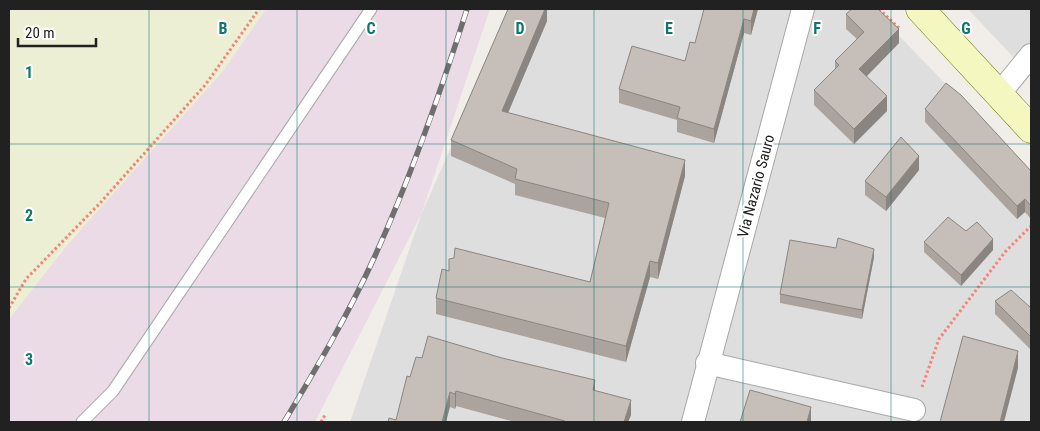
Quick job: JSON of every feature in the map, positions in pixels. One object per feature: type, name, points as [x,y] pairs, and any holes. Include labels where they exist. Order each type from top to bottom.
[{"type":"main road","points":[[920,9],[1031,129]]},
{"type":"street","name":"Via Nazario Sauro","points":[[693,422],[803,9]]},
{"type":"street","points":[[999,94],[1031,56]]},
{"type":"street","points":[[708,363],[914,410]]},
{"type":"lane","points":[[82,422],[113,391],[371,9]]},
{"type":"path","points":[[9,308],[26,279],[101,202],[206,84],[259,9]]},
{"type":"path","points":[[914,410],[939,340],[1005,252],[1031,226]]},
{"type":"path","points":[[321,422],[325,415]]},
{"type":"shaded area","points":[[266,9],[490,9],[421,215],[315,422],[9,422],[9,319],[68,244],[222,72]]},
{"type":"shaded area","points":[[512,9],[873,9],[1031,172],[1031,422],[350,422],[421,215]]},
{"type":"shaded area","points":[[968,9],[1031,9],[1031,76]]},
{"type":"green space","points":[[9,9],[266,9],[222,72],[68,244],[9,319]]},
{"type":"building","points":[[508,9],[545,9],[502,111],[685,160],[658,263],[650,261],[626,346],[436,298],[442,269],[449,271],[449,259],[454,258],[455,248],[590,282],[609,203],[515,179],[517,169],[451,140]]},
{"type":"building","points":[[704,9],[754,9],[751,21],[744,19],[714,129],[677,118],[680,107],[619,89],[632,46],[685,61],[690,42],[695,43]]},
{"type":"building","points":[[852,9],[878,9],[899,29],[859,69],[887,96],[854,129],[814,90],[839,65],[835,61],[864,32],[846,14]]},
{"type":"building","points":[[946,83],[961,95],[1031,171],[1031,206],[1025,199],[1017,206],[925,109]]},
{"type":"building","points":[[901,137],[919,156],[886,197],[865,181]]},
{"type":"building","points":[[948,217],[966,231],[977,222],[993,239],[961,275],[924,242]]},
{"type":"building","points":[[838,238],[874,249],[862,310],[780,294],[790,240],[836,248]]},
{"type":"building","points":[[1011,290],[1030,307],[1031,305],[1031,337],[995,301]]},
{"type":"building","points":[[428,336],[502,358],[595,380],[593,390],[631,400],[624,422],[565,422],[456,391],[455,394],[450,392],[442,422],[388,422],[389,418],[396,420],[407,376],[410,377],[416,357],[422,358]]},
{"type":"building","points":[[963,336],[1018,351],[1000,422],[940,422]]},
{"type":"building","points":[[750,390],[811,407],[807,422],[740,422]]},
{"type":"railway","points":[[284,422],[343,321],[388,228],[424,135],[467,9]]}]
